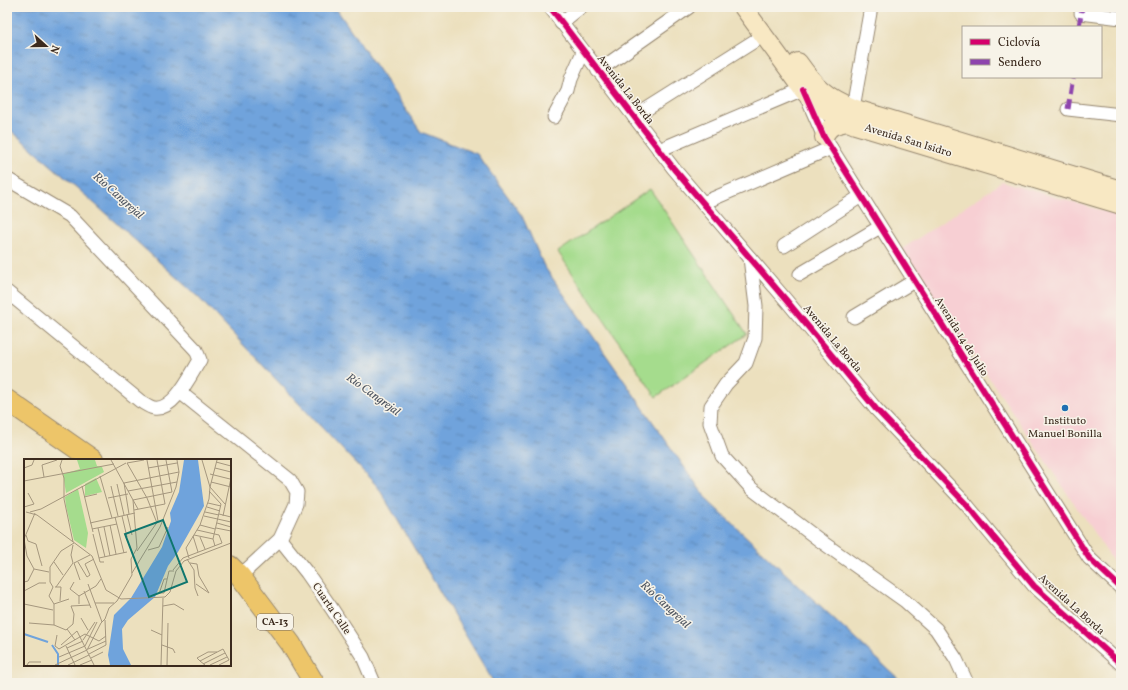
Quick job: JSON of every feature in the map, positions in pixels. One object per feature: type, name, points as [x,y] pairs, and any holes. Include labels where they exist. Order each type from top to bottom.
[{"type":"main road","points":[[7,400],[92,459]]},
{"type":"main road","name":"CA-13","points":[[235,571],[291,644],[314,683]]},
{"type":"street","name":"Avenida La Borda","points":[[550,7],[634,118],[703,203],[876,409],[966,504],[1034,586],[1121,664]]},
{"type":"street","points":[[561,23],[581,7]]},
{"type":"street","points":[[598,71],[689,7]]},
{"type":"street","name":"Avenida San Isidro","points":[[743,7],[764,35],[808,85]]},
{"type":"street","name":"Avenida San Isidro","points":[[758,7],[808,85],[818,106],[1121,190]]},
{"type":"street","points":[[703,203],[828,142],[827,130],[851,115],[871,7]]},
{"type":"street","points":[[1081,13],[1121,18]]},
{"type":"street","points":[[634,118],[764,35]]},
{"type":"street","points":[[554,117],[568,91],[571,79],[583,52]]},
{"type":"street","points":[[660,150],[808,85]]},
{"type":"street","name":"Avenida 14 de Julio","points":[[808,85],[828,142],[880,227],[1089,558],[1116,578],[1121,588]]},
{"type":"street","points":[[1068,109],[1121,115]]},
{"type":"street","name":"Avenida San Isidro","points":[[851,115],[1121,205]]},
{"type":"street","points":[[7,179],[70,216],[196,350],[200,360],[181,393],[162,408],[153,408],[140,401],[7,292]]},
{"type":"street","points":[[784,246],[861,196]]},
{"type":"street","points":[[800,274],[880,227]]},
{"type":"street","points":[[750,258],[756,306],[755,338],[746,363],[726,384],[711,406],[710,424],[722,456],[752,489],[822,542],[905,601],[936,629],[956,659],[967,683]]},
{"type":"street","points":[[854,317],[914,281]]},
{"type":"street","points":[[181,393],[290,480],[297,492],[296,504],[280,539],[235,571]]},
{"type":"street","name":"Cuarta Calle","points":[[280,539],[307,572],[363,656],[374,683]]},
{"type":"shaded area","name":"Instituto Manuel Bonilla","points":[[1002,182],[1121,216],[1121,567],[1117,567],[902,249]]},
{"type":"green space","points":[[650,189],[747,334],[656,397],[558,252]]},
{"type":"water","name":"Río Cangrejal","points":[[7,7],[335,7],[421,132],[477,154],[522,216],[544,266],[708,501],[903,683],[494,683],[378,487],[198,297],[7,127]]},
{"type":"marked path","points":[[1079,26],[1082,7]]},
{"type":"marked path","points":[[1068,109],[1073,78]]},
{"type":"cycle path","points":[[550,7],[674,169],[786,300],[876,409],[966,504],[1034,586],[1121,664]]},
{"type":"cycle path","points":[[803,89],[824,137],[1089,558],[1121,588]]},
{"type":"place","name":"Instituto Manuel Bonilla","points":[[1065,408]]}]
